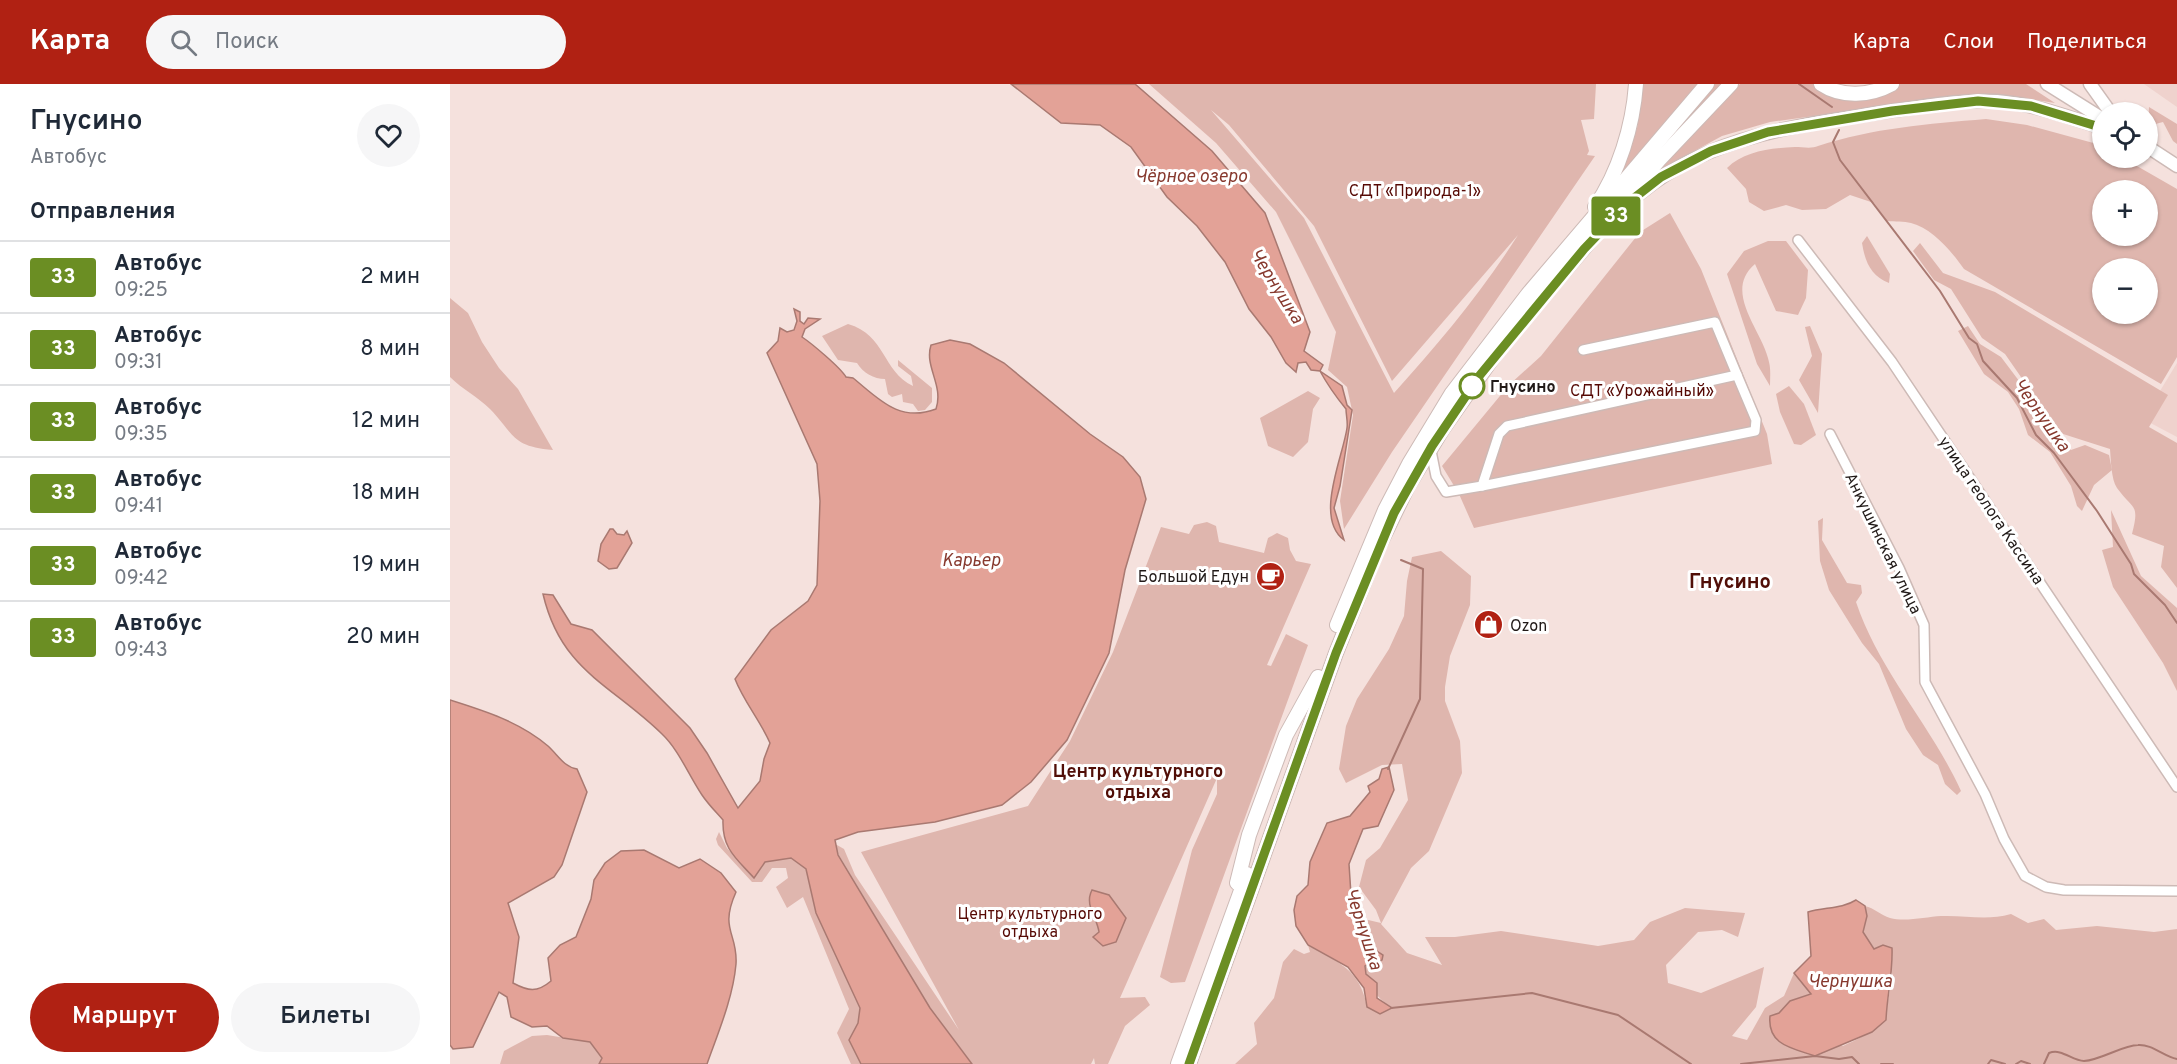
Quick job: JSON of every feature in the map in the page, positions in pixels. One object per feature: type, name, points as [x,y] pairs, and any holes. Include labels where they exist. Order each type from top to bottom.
[{"type":"highway","points":[[1578,245],[1615,169],[1629,127],[1636,84]]},
{"type":"highway","points":[[1189,1064],[1356,602],[1394,513],[1432,446],[1504,342],[1578,245],[1707,84]]},
{"type":"highway","points":[[1178,1064],[1318,677],[1368,546],[1409,464],[1470,367],[1578,245],[1731,84]]},
{"type":"highway","points":[[1821,84],[1839,92],[1854,94],[1868,93],[1892,84]]},
{"type":"main road","points":[[2047,84],[2092,111]]},
{"type":"main road","points":[[2090,84],[2103,102]]},
{"type":"main road","points":[[1578,245],[1661,177],[1711,151],[1768,132],[1892,111],[1978,101],[2031,106],[2092,125]]},
{"type":"main road","points":[[2158,154],[2177,166]]},
{"type":"street","name":"улица геолога Кассина","points":[[1798,240],[1892,362],[2177,787]]},
{"type":"street","points":[[1432,446],[1432,464],[1446,492],[1755,431],[1756,420],[1715,322],[1583,350]]},
{"type":"street","points":[[1482,486],[1499,434],[1507,426],[1737,375]]},
{"type":"street","name":"Анкушинская улица","points":[[1830,434],[1899,568],[1924,625],[1925,682],[1985,794],[1995,820],[2020,867],[2032,882],[2046,887],[2087,892],[2177,891]]},
{"type":"shaded area","points":[[2144,84],[2177,84],[2177,107]]},
{"type":"shaded area","points":[[2177,363],[2177,437],[2143,419]]},
{"type":"green space","name":"СДТ «Природа-1»","points":[[1149,84],[1596,84],[1594,119],[1581,120],[1589,151],[1587,155],[1595,156],[1392,452],[1344,529],[1340,501],[1353,415],[1347,387],[1328,370],[1336,332],[1276,212],[1216,143]],"holes":[[[1211,110],[1229,125],[1314,226],[1392,381],[1518,235],[1490,277],[1459,317],[1394,393],[1304,218]]]},
{"type":"green space","points":[[1643,84],[1700,84],[1617,182],[1637,128]]},
{"type":"green space","points":[[1713,84],[1724,84],[1684,123]]},
{"type":"green space","points":[[1740,84],[1813,84],[1825,91],[1898,84],[2026,84],[2055,103],[1997,94],[1959,96],[1770,122],[1722,136],[1652,174]]},
{"type":"green space","points":[[2158,112],[2177,124],[2177,144],[2173,141],[2163,122],[2158,123]]},
{"type":"green space","points":[[1986,119],[2027,125],[2092,143],[2092,168],[2140,168],[2177,189],[2177,357],[2161,384],[1964,269],[1947,248],[1926,230],[1908,222],[1887,221],[1874,203],[1850,195],[1826,209],[1802,210],[1786,205],[1764,211],[1749,202],[1746,189],[1727,168],[1741,158],[1767,150],[1813,147],[1859,135],[1922,125]]},
{"type":"green space","name":"СДТ «Урожайный»","points":[[1670,213],[1701,269],[1767,434],[1772,464],[1474,528],[1459,494],[1442,466],[1509,385],[1541,356],[1640,232]]},
{"type":"green space","points":[[1867,236],[1890,274],[1889,283],[1873,272],[1867,262],[1862,243]]},
{"type":"green space","points":[[1768,241],[1786,241],[1808,270],[1806,298],[1798,315],[1776,311],[1755,264],[1746,275],[1742,287],[1747,312],[1769,362],[1770,386],[1757,364],[1727,274],[1744,251]]},
{"type":"green space","points":[[1920,243],[1943,273],[1995,292],[2168,395],[2149,427],[2177,443],[2177,588],[2161,567],[2164,546],[2132,534],[2134,508],[2115,484],[2110,449],[2060,433],[2005,354],[1982,338],[1951,289],[1934,280],[1913,251]]},
{"type":"green space","points":[[450,298],[468,313],[482,342],[499,368],[518,389],[553,450],[529,446],[515,438],[485,405],[450,377]]},
{"type":"green space","points":[[848,324],[870,336],[895,372],[903,379],[913,386],[911,376],[898,366],[898,360],[932,388],[932,402],[925,410],[918,411],[913,404],[903,402],[902,394],[892,397],[888,394],[885,379],[869,375],[857,363],[838,360],[822,336]]},
{"type":"green space","points":[[1810,326],[1822,354],[1818,413],[1799,380],[1812,356],[1805,327]]},
{"type":"green space","points":[[1968,326],[1980,344],[2001,357],[2038,406],[2054,432],[2071,450],[2085,445],[2109,455],[2112,470],[2094,485],[2082,511],[2077,506],[2071,486],[2050,452],[2028,435],[2019,409],[2008,392],[1984,374],[1958,331]]},
{"type":"green space","points":[[1789,386],[1804,404],[1816,435],[1801,445],[1794,444],[1780,412],[1776,394]]},
{"type":"green space","points":[[1308,391],[1320,398],[1313,409],[1308,442],[1293,457],[1268,446],[1260,418]]},
{"type":"green space","points":[[2111,510],[2141,576],[2177,608],[2177,691],[2163,663],[2113,587],[2102,550],[2113,547]]},
{"type":"green space","points":[[1823,518],[1822,540],[1847,583],[1861,585],[1862,593],[1856,602],[1866,627],[1891,675],[1949,767],[1961,791],[1957,795],[1945,784],[1938,765],[1923,755],[1906,729],[1879,664],[1862,643],[1829,590],[1820,561],[1818,521]]},
{"type":"green space","name":"Центр культурного отдыха","points":[[1207,522],[1216,526],[1219,542],[1264,553],[1268,538],[1277,533],[1288,538],[1290,550],[1296,561],[1311,564],[1267,665],[1271,666],[1286,634],[1308,645],[1185,982],[1171,983],[1160,977],[1192,850],[1217,794],[1217,778],[1120,998],[1145,997],[1150,1005],[1125,1026],[1108,1064],[1095,1064],[1094,1058],[1091,1064],[972,1064],[930,1008],[834,847],[837,845],[844,849],[855,875],[959,1030],[861,852],[1028,806],[1070,741],[1113,652],[1161,527],[1189,534],[1194,525]]},
{"type":"green space","points":[[1441,551],[1471,576],[1470,605],[1450,656],[1445,687],[1445,701],[1460,741],[1462,773],[1429,851],[1411,868],[1381,924],[1407,953],[1442,965],[1425,937],[1455,937],[1501,931],[1598,946],[1634,940],[1650,922],[1685,908],[1745,913],[1738,937],[1722,930],[1698,932],[1666,965],[1668,983],[1701,993],[1764,967],[1756,1007],[1732,1036],[1747,1040],[1765,1008],[1784,996],[1794,973],[1811,994],[1790,1001],[1779,1013],[1771,1016],[1843,1046],[1870,1032],[1883,1020],[1893,975],[1863,932],[1867,916],[1865,906],[1896,919],[1941,916],[1993,917],[2011,914],[2028,923],[2044,919],[2056,930],[2097,926],[2154,932],[2177,929],[2177,1064],[1235,1064],[1257,1044],[1254,1023],[1274,998],[1283,962],[1294,949],[1304,954],[1310,952],[1308,945],[1346,968],[1359,984],[1367,1007],[1391,1007],[1373,990],[1366,972],[1365,965],[1382,960],[1372,948],[1371,939],[1363,931],[1364,919],[1381,923],[1376,910],[1359,887],[1366,860],[1380,848],[1408,800],[1402,764],[1382,765],[1346,783],[1339,769],[1346,726],[1357,699],[1389,649],[1404,616],[1412,557]]},
{"type":"green space","points":[[719,832],[727,848],[754,878],[765,862],[791,858],[806,869],[816,913],[860,1008],[858,1023],[849,1040],[861,1064],[851,1064],[837,1033],[849,1009],[803,897],[787,908],[776,887],[788,878],[786,868],[772,868],[762,882],[752,882],[718,845],[716,839]]},
{"type":"green space","points":[[547,1035],[590,1042],[602,1058],[599,1064],[500,1064],[504,1051],[532,1036]]},
{"type":"water","name":"Чёрное озеро","points":[[1011,84],[1135,84],[1212,151],[1265,213],[1310,332],[1304,351],[1323,365],[1320,371],[1311,370],[1306,362],[1298,363],[1296,372],[1286,363],[1271,337],[1249,309],[1225,262],[1197,226],[1167,197],[1131,147],[1100,125],[1061,123]]},
{"type":"water","name":"Карьер","points":[[794,309],[800,312],[800,321],[804,324],[808,318],[820,319],[805,329],[802,337],[846,377],[853,378],[881,401],[900,411],[923,413],[936,409],[938,392],[930,361],[931,345],[950,340],[970,344],[1004,363],[1090,434],[1123,457],[1140,477],[1146,499],[1125,570],[1109,653],[1067,740],[1031,782],[1002,805],[935,822],[858,832],[835,840],[838,855],[930,1008],[972,1064],[861,1064],[849,1040],[858,1023],[860,1008],[816,913],[806,869],[791,858],[765,862],[754,878],[731,852],[723,830],[723,820],[702,795],[674,748],[662,734],[575,659],[551,620],[543,594],[553,595],[571,624],[592,630],[690,728],[738,808],[760,781],[770,743],[735,679],[771,630],[808,601],[817,585],[820,501],[817,464],[767,353],[778,341],[780,328],[787,332],[794,330],[797,321]]},
{"type":"water","points":[[1320,371],[1342,386],[1347,405],[1352,410],[1340,486],[1334,508],[1344,540],[1335,530],[1331,517],[1331,503],[1336,470],[1347,428],[1346,409]]},
{"type":"water","points":[[610,529],[617,534],[624,535],[627,531],[632,543],[617,568],[609,569],[598,561],[601,544]]},
{"type":"water","points":[[450,700],[502,718],[526,730],[548,746],[565,763],[577,769],[587,792],[562,865],[554,877],[508,903],[519,937],[513,983],[532,990],[551,981],[548,958],[560,945],[576,937],[591,899],[594,880],[605,863],[621,851],[644,850],[679,868],[700,859],[721,873],[736,892],[729,915],[730,931],[736,954],[732,990],[707,1064],[599,1064],[602,1058],[590,1042],[563,1038],[547,1026],[532,1027],[511,1017],[507,997],[499,992],[473,1047],[453,1049],[450,1045]]},
{"type":"water","points":[[1389,767],[1394,790],[1378,826],[1363,829],[1349,864],[1352,910],[1364,919],[1363,931],[1371,939],[1372,948],[1383,955],[1382,960],[1365,966],[1366,974],[1377,983],[1377,998],[1392,1008],[1380,1014],[1367,1007],[1364,988],[1348,967],[1308,945],[1296,926],[1294,910],[1297,896],[1308,885],[1310,862],[1327,823],[1350,816],[1370,792],[1368,786],[1379,779],[1382,769]]},
{"type":"water","points":[[1092,890],[1109,895],[1126,918],[1116,942],[1103,946],[1093,937],[1099,932],[1089,901]]},
{"type":"water","name":"Чернушка","points":[[1856,900],[1865,906],[1867,916],[1863,932],[1874,949],[1883,945],[1892,948],[1886,1020],[1872,1032],[1815,1056],[1783,1044],[1773,1033],[1770,1016],[1779,1013],[1790,1001],[1811,994],[1794,973],[1811,956],[1808,912],[1845,905]]},
{"type":"waterway","points":[[1799,84],[1832,107]]},
{"type":"waterway","name":"Чернушка","points":[[1839,130],[1833,142],[1840,160],[1940,291],[1969,338],[1977,344],[1983,361],[2017,398],[2036,435],[2054,453],[2097,511],[2131,564],[2134,574],[2165,605],[2177,623]]},
{"type":"waterway","name":"Чернушка","points":[[1388,769],[1420,699],[1423,569],[1401,560]]},
{"type":"waterway","name":"Чернушка","points":[[1391,1008],[1532,993],[1618,1015],[1691,1064]]},
{"type":"waterway","name":"Чернушка","points":[[2044,1064],[2049,1053],[2063,1053],[2084,1061],[2138,1045],[2148,1046],[2177,1059]]},
{"type":"waterway","name":"Чернушка","points":[[1741,1064],[1815,1056],[1839,1059],[1852,1057],[1859,1064]]},
{"type":"waterway","name":"Чернушка","points":[[1988,1064],[1991,1060],[2005,1064]]},
{"type":"waterway","name":"Чернушка","points":[[2016,1064],[2021,1061],[2030,1064]]},
{"type":"waterway","name":"Чернушка","points":[[1881,1064],[1893,1064]]},
{"type":"bus line","name":"33","points":[[1189,1064],[1336,653],[1394,513],[1442,430],[1504,342],[1584,249],[1629,202],[1661,177],[1711,151],[1729,143],[1795,126],[1978,101],[2031,106],[2092,124]]},
{"type":"place","name":"Гнусино","points":[[1472,386]]},
{"type":"place","name":"Большой Едун","points":[[1270,576]]},
{"type":"place","name":"Ozon","points":[[1489,625]]},
{"type":"district","name":"Гнусино","points":[[1730,581]]},
{"type":"district","name":"Центр культурного отдыха","points":[[1138,781]]}]
